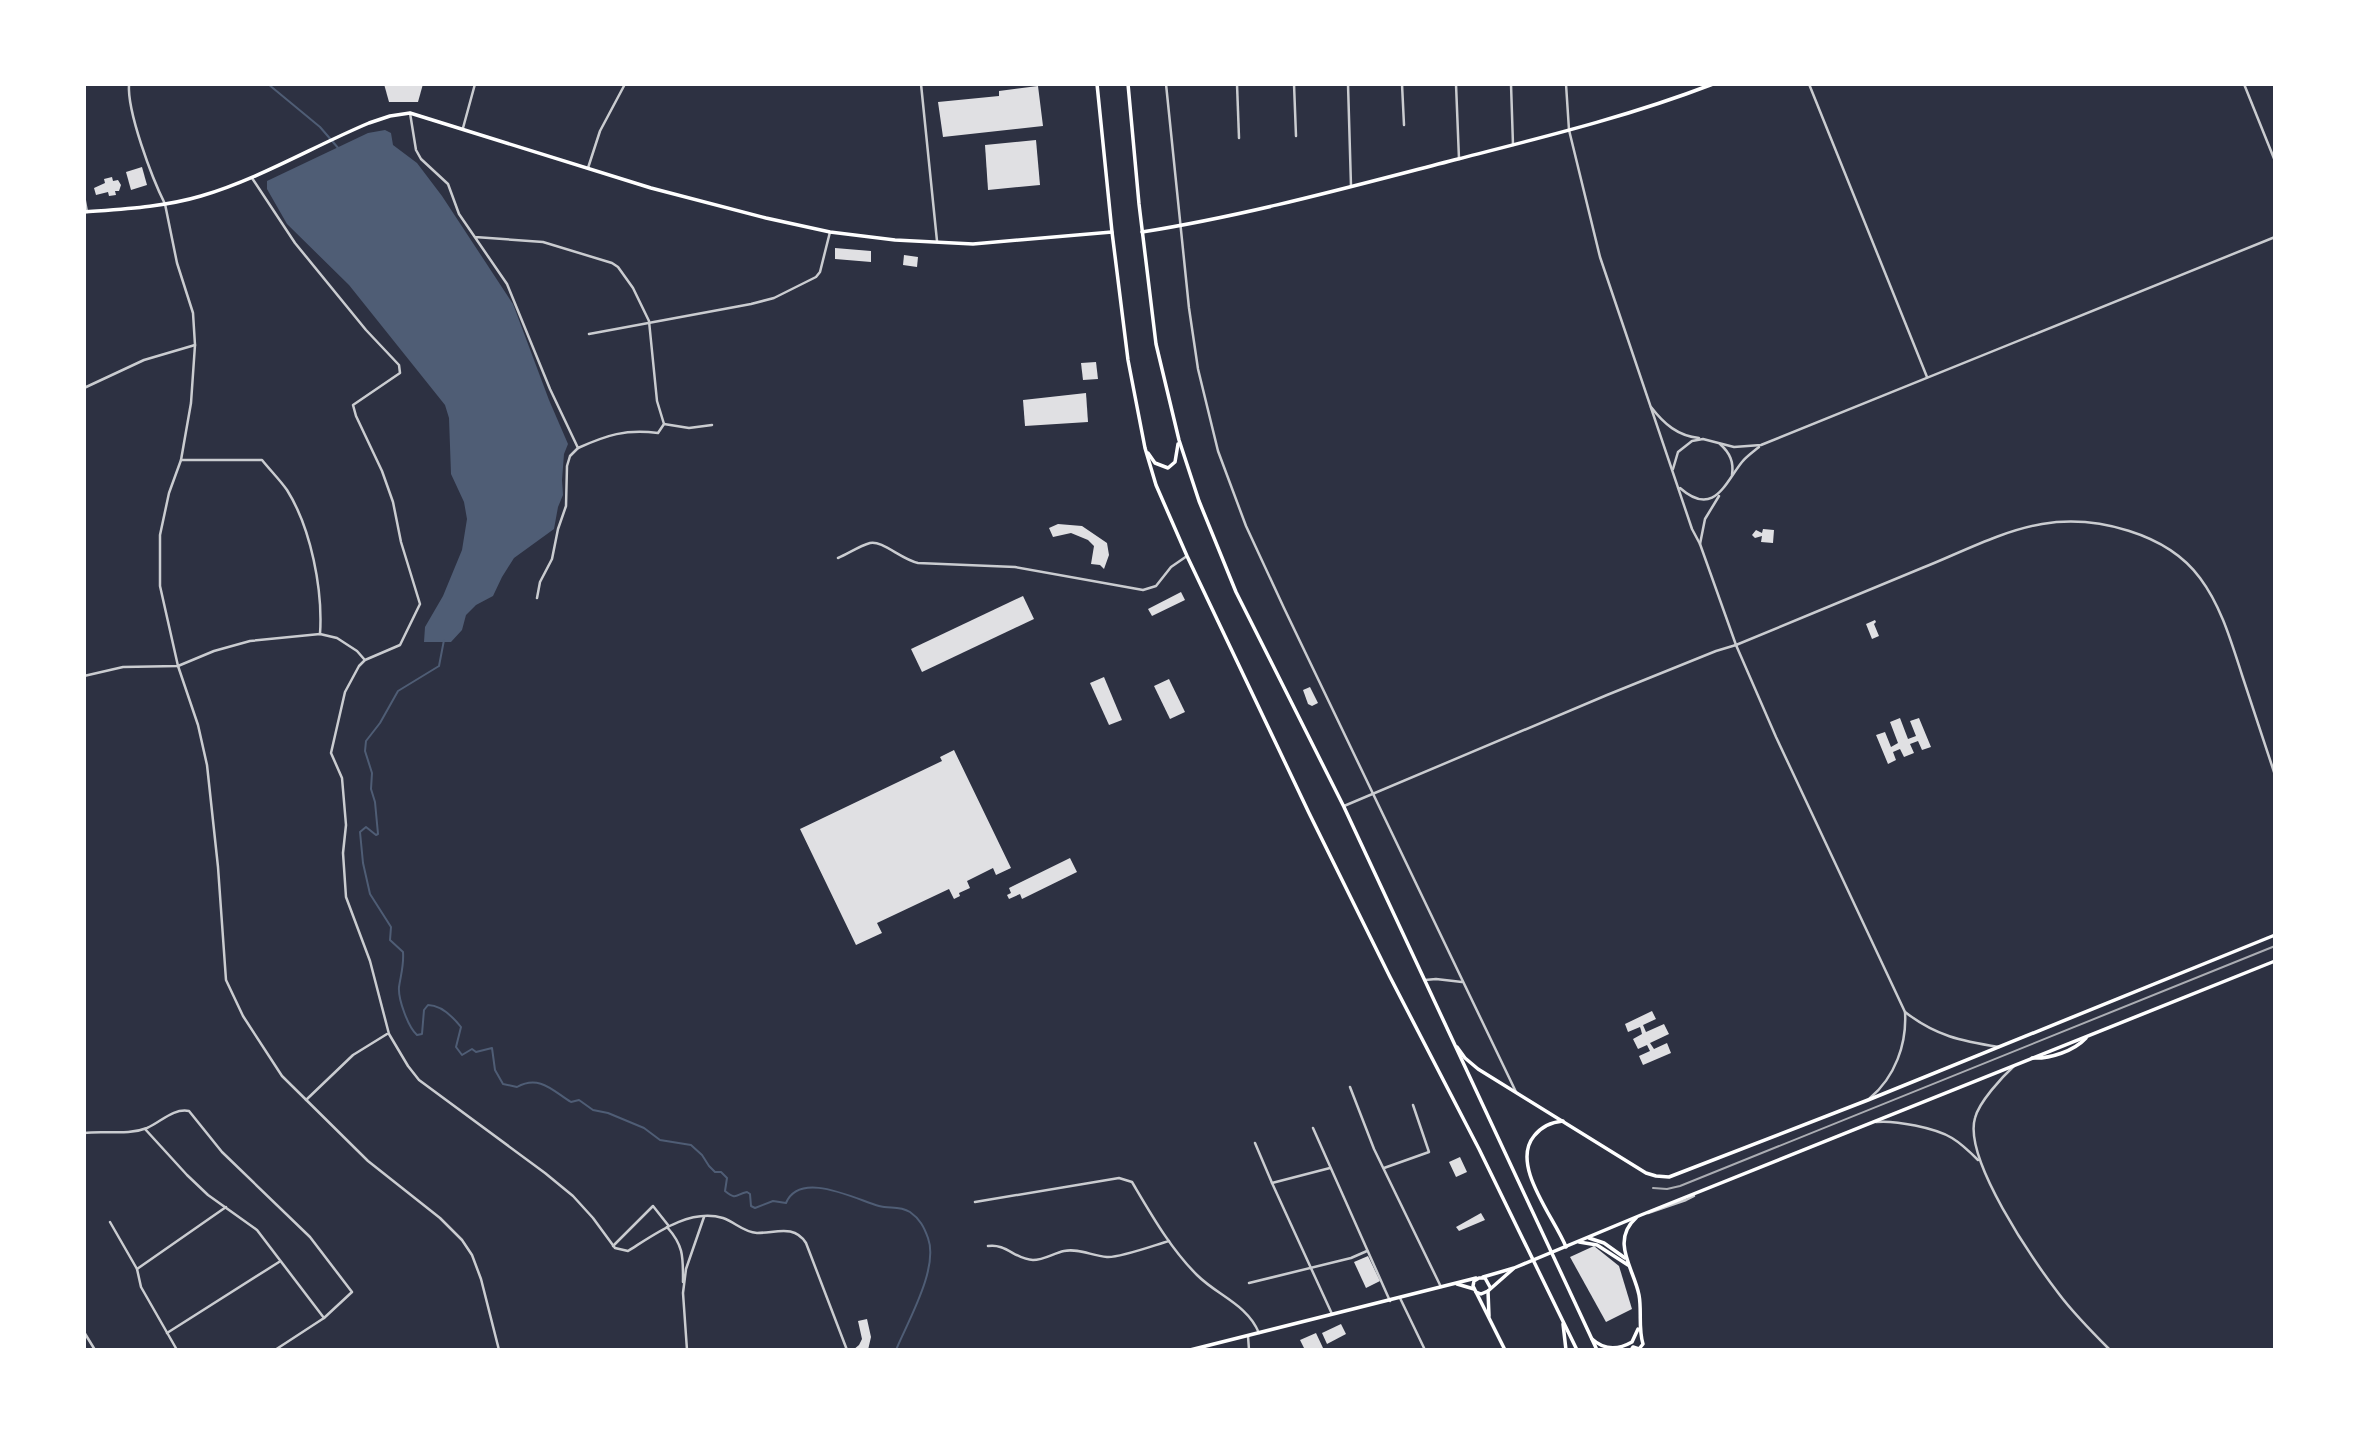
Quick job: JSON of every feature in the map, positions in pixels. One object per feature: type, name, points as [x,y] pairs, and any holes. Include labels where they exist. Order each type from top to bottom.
[{"type":"main road","points":[[1097,84],[1128,360],[1145,448],[1156,485],[1187,556],[1390,977],[1577,1350]]},
{"type":"main road","points":[[1128,84],[1156,344],[1179,440],[1199,501],[1236,592],[1344,807],[1597,1350]]},
{"type":"main road","points":[[1142,232],[1181,226],[1459,159],[1661,103],[1713,84]]},
{"type":"main road","points":[[86,212],[165,204],[202,196],[341,135],[390,116],[410,113],[504,144],[716,206],[830,232],[937,243],[986,243],[1112,232]]},
{"type":"main road","points":[[1145,448],[1155,463],[1168,468],[1175,462],[1179,440]]},
{"type":"main road","points":[[1453,1040],[1465,1058],[1478,1069],[1646,1173],[1656,1177],[1669,1177],[1868,1100],[2275,935]]},
{"type":"main road","points":[[1190,1350],[1514,1268],[2030,1058],[2043,1058],[2077,1046],[2091,1034],[2275,961]]},
{"type":"main road","points":[[1566,1122],[1552,1123],[1537,1133],[1529,1145],[1526,1163],[1537,1191],[1566,1247]]},
{"type":"main road","points":[[1632,1344],[1637,1349],[1643,1348],[1639,1297],[1624,1246],[1626,1229],[1643,1214]]},
{"type":"main road","points":[[1589,1238],[1604,1242],[1626,1259]]},
{"type":"main road","points":[[1577,1242],[1597,1245],[1628,1265]]},
{"type":"main road","points":[[1455,1284],[1481,1294],[1514,1268]]},
{"type":"main road","points":[[1481,1277],[1489,1282],[1490,1318]]},
{"type":"main road","points":[[1481,1277],[1474,1281],[1475,1291],[1505,1350]]},
{"type":"main road","points":[[1632,1344],[1640,1313]]},
{"type":"main road","points":[[1563,1322],[1566,1350]]},
{"type":"main road","points":[[1590,1337],[1604,1347],[1632,1344],[1641,1340]]},
{"type":"street","points":[[129,84],[130,102],[165,204],[177,263],[193,313],[195,345],[191,403],[181,460],[164,514],[159,551],[160,586],[178,666],[198,724],[207,765],[226,979],[243,1016],[270,1059],[306,1100],[368,1161],[440,1218],[462,1240],[472,1255],[481,1279],[499,1350]]},
{"type":"street","points":[[463,129],[475,84]]},
{"type":"street","points":[[587,169],[600,131],[625,84]]},
{"type":"street","points":[[921,84],[937,243]]},
{"type":"street","points":[[1166,84],[1198,369],[1218,451],[1246,526],[1516,1092]]},
{"type":"street","points":[[1237,84],[1239,138]]},
{"type":"street","points":[[1294,84],[1296,136]]},
{"type":"street","points":[[1348,84],[1352,186]]},
{"type":"street","points":[[1402,84],[1404,125]]},
{"type":"street","points":[[1456,84],[1459,159]]},
{"type":"street","points":[[1511,84],[1513,145]]},
{"type":"street","points":[[1566,84],[1569,130],[1600,257],[1692,530],[1700,544],[1736,645],[1776,737],[1905,1012],[1906,1028],[1901,1053],[1885,1082],[1868,1100]]},
{"type":"street","points":[[1809,84],[1927,377]]},
{"type":"street","points":[[2244,84],[2275,161]]},
{"type":"street","points":[[410,113],[416,149],[421,159],[448,184],[459,214],[515,299],[550,389],[578,448]]},
{"type":"street","points":[[251,176],[295,243],[366,330],[399,365],[400,373],[353,405],[393,502],[401,541],[420,604],[400,645],[365,660],[359,666],[345,692],[331,753],[342,778],[346,825],[343,853],[346,897],[370,961],[388,1034],[419,1080],[573,1196],[621,1251],[628,1251],[667,1226],[704,1217],[724,1218],[750,1232],[791,1231],[803,1238],[847,1350]]},
{"type":"street","points":[[84,196],[86,212]]},
{"type":"street","points":[[589,334],[774,298],[820,272],[830,232]]},
{"type":"street","points":[[475,237],[543,242],[618,267],[633,288],[649,321],[657,401],[664,424]]},
{"type":"street","points":[[1700,544],[1705,519],[1720,494],[1742,461],[1761,445],[2275,237]]},
{"type":"street","points":[[84,388],[144,360],[195,345]]},
{"type":"street","points":[[1650,404],[1658,417],[1682,435],[1734,447],[1761,445]]},
{"type":"street","points":[[537,597],[552,559],[566,506],[567,466],[570,456],[578,448],[614,433],[658,433],[664,424]]},
{"type":"street","points":[[664,424],[689,428],[712,425]]},
{"type":"street","points":[[1673,473],[1678,452],[1692,441],[1703,439]]},
{"type":"street","points":[[1718,442],[1729,453],[1732,476]]},
{"type":"street","points":[[181,460],[262,460],[287,491],[299,516],[315,563],[320,634]]},
{"type":"street","points":[[1677,484],[1687,494],[1697,498],[1720,494]]},
{"type":"street","points":[[1344,807],[1716,650],[1736,645],[1952,556],[2035,526],[2073,523],[2101,523],[2142,534],[2180,558],[2200,578],[2225,621],[2275,775]]},
{"type":"street","points":[[838,558],[872,542],[881,544],[904,559],[918,563],[1015,567],[1143,590],[1156,586],[1176,562],[1187,556]]},
{"type":"street","points":[[84,676],[123,667],[178,666],[214,651],[250,641],[320,634],[337,638],[365,660]]},
{"type":"street","points":[[1425,980],[1462,982]]},
{"type":"street","points":[[1905,1012],[1929,1030],[1942,1035],[1999,1047]]},
{"type":"street","points":[[306,1100],[353,1055],[388,1034]]},
{"type":"street","points":[[2018,1063],[2004,1076],[1978,1110],[1974,1136],[1980,1163],[2044,1272],[2080,1319],[2110,1350]]},
{"type":"street","points":[[1350,1087],[1384,1168],[1441,1287]]},
{"type":"street","points":[[1384,1168],[1429,1152],[1413,1105]]},
{"type":"street","points":[[84,1133],[145,1129],[184,1110],[191,1113],[241,1171],[310,1237],[351,1288],[351,1293],[324,1318],[275,1350]]},
{"type":"street","points":[[1873,1123],[1889,1122],[1941,1133],[1958,1142],[1980,1163]]},
{"type":"street","points":[[1313,1128],[1391,1301]]},
{"type":"street","points":[[145,1129],[187,1175],[257,1230],[324,1318]]},
{"type":"street","points":[[1255,1143],[1333,1315]]},
{"type":"street","points":[[1272,1183],[1330,1168]]},
{"type":"street","points":[[975,1202],[1119,1178],[1129,1180],[1159,1228],[1198,1276],[1248,1313],[1259,1333]]},
{"type":"street","points":[[613,1245],[653,1206],[679,1242],[682,1251],[687,1350]]},
{"type":"street","points":[[136,1269],[226,1207]]},
{"type":"street","points":[[683,1293],[686,1269],[704,1217]]},
{"type":"street","points":[[110,1222],[136,1269],[141,1287],[177,1350]]},
{"type":"street","points":[[988,1246],[1007,1248],[1027,1259],[1035,1260],[1065,1251],[1080,1251],[1109,1258],[1169,1241]]},
{"type":"street","points":[[1249,1283],[1352,1258],[1368,1251]]},
{"type":"street","points":[[167,1333],[281,1261]]},
{"type":"street","points":[[1400,1298],[1425,1350]]},
{"type":"street","points":[[84,1332],[95,1350]]},
{"type":"street","points":[[1248,1336],[1249,1350]]},
{"type":"water","points":[[385,130],[391,133],[393,145],[417,163],[442,196],[513,304],[568,444],[564,454],[563,495],[554,529],[514,558],[493,596],[476,605],[466,615],[462,630],[451,642],[424,642],[425,627],[443,596],[462,550],[467,519],[464,502],[451,474],[449,418],[445,405],[349,285],[287,224],[267,189],[267,181],[368,133]]},
{"type":"building","points":[[384,84],[423,84],[418,102],[389,102]]},
{"type":"building","points":[[1038,86],[1043,126],[943,137],[938,102],[999,96],[999,91]]},
{"type":"building","points":[[1036,140],[1040,185],[988,190],[985,145]]},
{"type":"building","points":[[142,167],[147,185],[131,190],[126,172]]},
{"type":"building","points":[[112,177],[113,181],[118,180],[121,185],[119,191],[115,191],[116,195],[109,196],[108,192],[96,195],[94,188],[105,183],[104,179]]},
{"type":"building","points":[[835,248],[871,251],[871,262],[835,259]]},
{"type":"building","points":[[904,255],[918,257],[917,267],[903,265]]},
{"type":"building","points":[[1096,362],[1098,379],[1083,380],[1081,363]]},
{"type":"building","points":[[1086,393],[1088,422],[1025,426],[1023,400]]},
{"type":"building","points":[[1058,524],[1082,526],[1107,543],[1109,555],[1104,569],[1100,565],[1091,564],[1094,546],[1088,540],[1071,533],[1053,537],[1049,528]]},
{"type":"building","points":[[1763,529],[1774,530],[1773,543],[1761,542],[1762,536],[1755,538],[1752,535],[1756,530],[1762,533]]},
{"type":"building","points":[[1181,592],[1185,600],[1152,616],[1148,609]]},
{"type":"building","points":[[1023,596],[1034,619],[922,672],[911,649]]},
{"type":"building","points":[[1875,620],[1879,636],[1872,639],[1866,624]]},
{"type":"building","points":[[1104,677],[1122,720],[1109,725],[1090,683]]},
{"type":"building","points":[[1169,679],[1185,712],[1170,719],[1154,686]]},
{"type":"building","points":[[1310,687],[1318,703],[1312,706],[1308,704],[1303,690]]},
{"type":"building","points":[[1900,718],[1908,739],[1916,736],[1910,721],[1919,718],[1931,747],[1922,750],[1918,741],[1910,744],[1914,753],[1904,757],[1900,749],[1893,752],[1896,760],[1888,764],[1876,735],[1885,732],[1891,747],[1898,743],[1890,722]]},
{"type":"building","points":[[954,750],[1011,868],[996,875],[993,868],[967,881],[970,888],[959,893],[960,896],[954,899],[949,889],[877,923],[882,933],[856,945],[800,829],[942,761],[940,757]]},
{"type":"building","points":[[1070,858],[1077,872],[1022,899],[1020,894],[1009,899],[1009,888]]},
{"type":"building","points":[[1652,1011],[1656,1019],[1643,1025],[1646,1032],[1664,1024],[1669,1034],[1650,1043],[1654,1049],[1667,1043],[1671,1053],[1643,1065],[1639,1056],[1650,1051],[1647,1045],[1638,1049],[1633,1039],[1642,1034],[1640,1027],[1628,1032],[1625,1024]]},
{"type":"building","points":[[1460,1157],[1467,1172],[1456,1177],[1449,1162]]},
{"type":"building","points":[[1481,1213],[1485,1220],[1459,1231],[1456,1227]]},
{"type":"building","points":[[1594,1246],[1619,1266],[1632,1309],[1606,1322],[1570,1257]]},
{"type":"building","points":[[1368,1256],[1380,1281],[1366,1288],[1354,1262]]},
{"type":"building","points":[[867,1319],[871,1337],[868,1350],[853,1350],[862,1339],[858,1321]]},
{"type":"building","points":[[1341,1324],[1346,1334],[1327,1344],[1322,1333]]},
{"type":"building","points":[[1316,1333],[1323,1348],[1305,1350],[1300,1340]]},
{"type":"waterway","points":[[268,84],[320,127],[339,149]]},
{"type":"waterway","points":[[444,640],[439,666],[398,691],[366,741],[365,751],[372,773],[371,789],[378,834],[366,827],[360,832],[363,863],[370,894],[391,927],[390,940],[403,952],[399,992],[410,1026],[417,1035],[422,1034],[424,1010],[428,1005],[442,1009],[461,1027],[456,1047],[462,1055],[472,1049],[476,1052],[492,1048],[495,1070],[503,1084],[517,1087],[533,1082],[540,1083],[571,1102],[579,1100],[593,1110],[608,1113],[644,1128],[660,1140],[691,1145],[715,1172],[721,1172],[727,1178],[725,1191],[734,1196],[747,1192],[750,1194],[751,1206],[755,1208],[773,1201],[786,1203],[793,1193],[815,1188],[910,1212],[921,1224],[928,1238],[929,1264],[921,1294],[896,1350]]},
{"type":"tram line","points":[[1653,1188],[1680,1186],[2275,946]]}]
